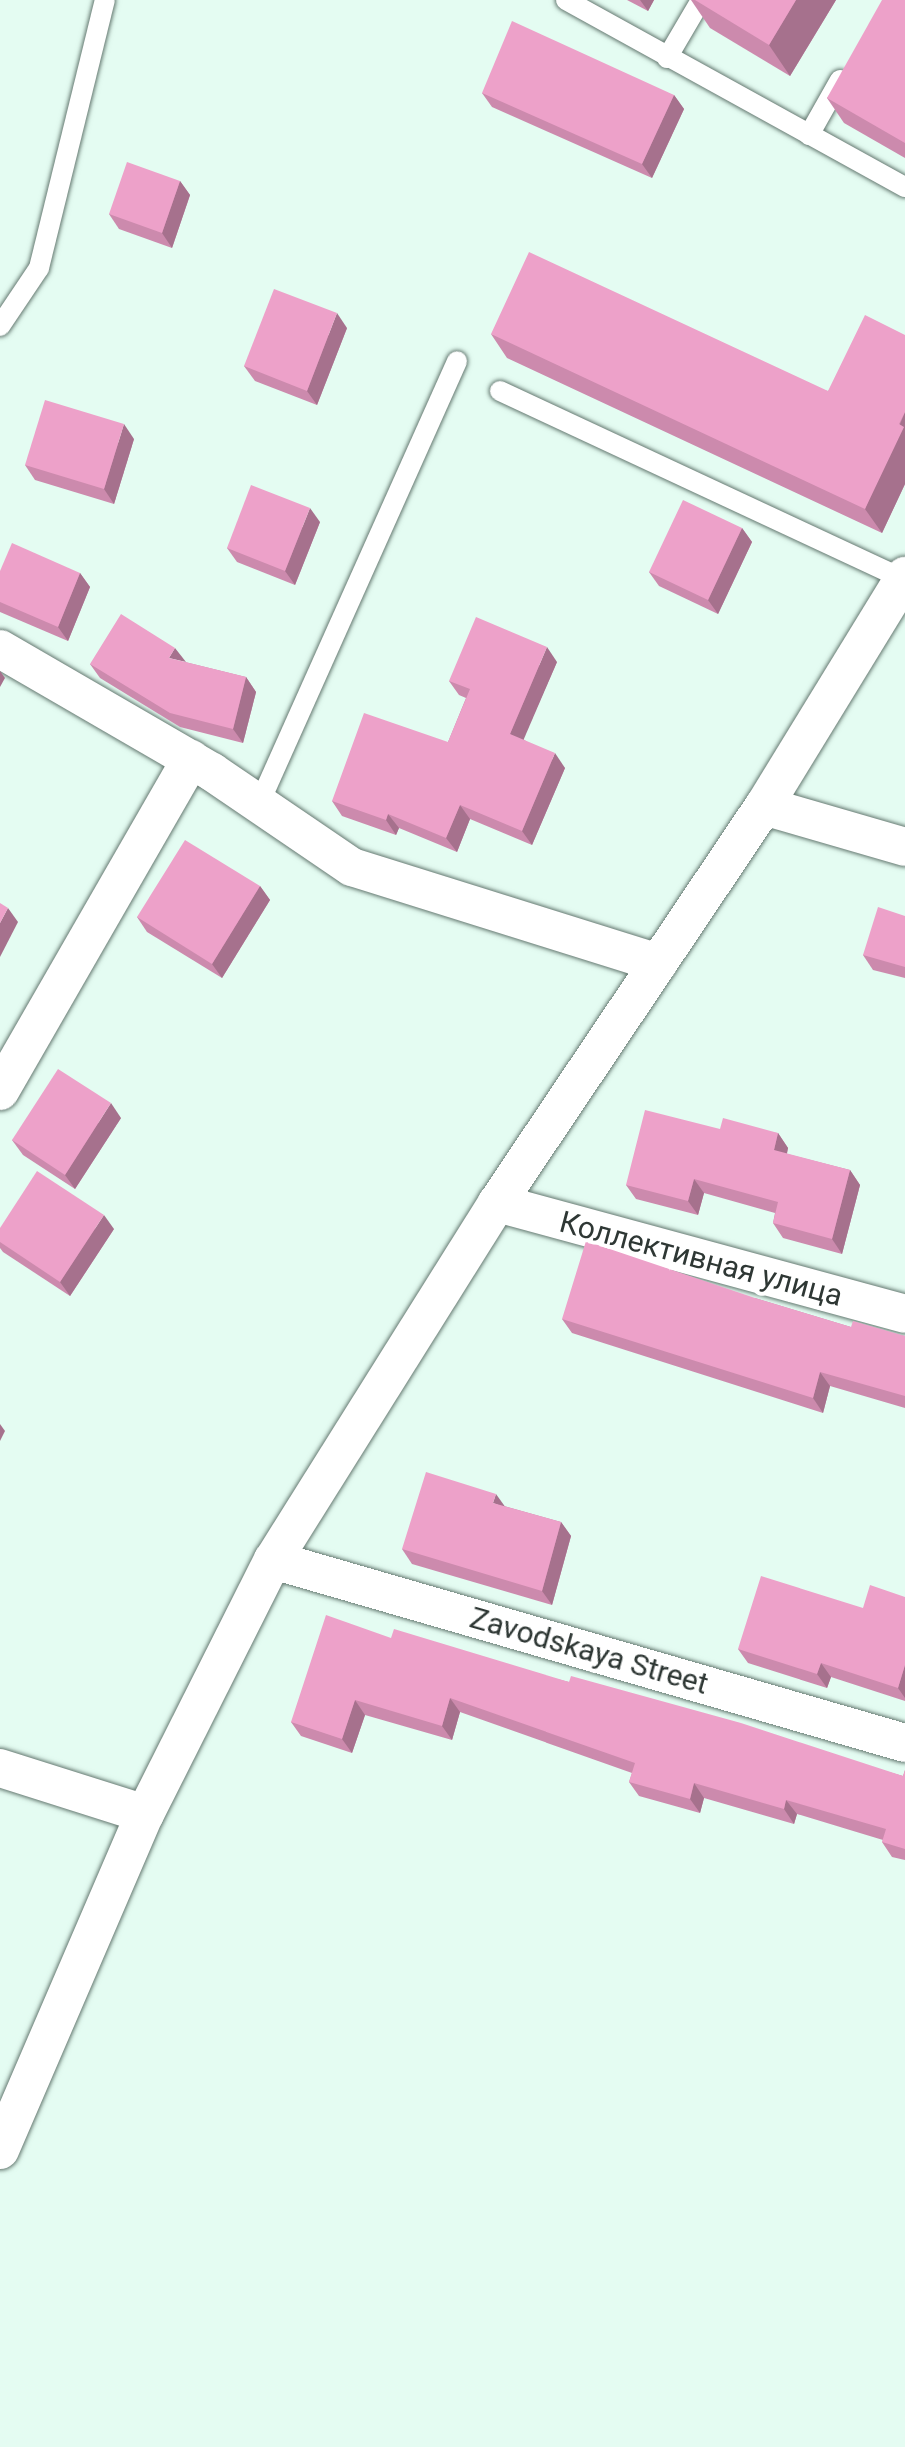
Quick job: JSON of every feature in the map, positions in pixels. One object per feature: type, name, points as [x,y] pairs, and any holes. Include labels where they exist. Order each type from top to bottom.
[{"type":"street","points":[[0,2150],[145,1814],[273,1560],[498,1204],[764,806],[904,577]]},
{"type":"street","points":[[0,649],[191,759],[352,867],[658,963]]},
{"type":"street","points":[[0,1091],[191,759]]},
{"type":"street","points":[[764,806],[905,846]]},
{"type":"street","name":"Коллективная улица","points":[[498,1204],[905,1314]]},
{"type":"street","name":"Zavodskaya Street","points":[[273,1560],[905,1742]]},
{"type":"street","points":[[0,1768],[145,1814]]},
{"type":"lane","points":[[0,326],[38,268],[105,0]]},
{"type":"lane","points":[[566,0],[905,186]]},
{"type":"lane","points":[[667,58],[702,0]]},
{"type":"lane","points":[[809,134],[846,67]]},
{"type":"lane","points":[[260,804],[457,361]]},
{"type":"lane","points":[[500,391],[904,577]]},
{"type":"building","points":[[695,0],[796,0],[769,45]]},
{"type":"building","points":[[882,0],[905,0],[905,143],[827,98]]},
{"type":"building","points":[[512,21],[674,95],[642,164],[482,93]]},
{"type":"building","points":[[127,162],[180,181],[162,233],[109,214]]},
{"type":"building","points":[[529,252],[828,391],[865,315],[905,335],[905,412],[899,424],[904,427],[865,509],[491,334]]},
{"type":"building","points":[[274,289],[337,313],[307,391],[244,366]]},
{"type":"building","points":[[45,400],[124,424],[104,489],[25,465]]},
{"type":"building","points":[[251,485],[310,508],[285,571],[227,548]]},
{"type":"building","points":[[683,500],[742,528],[708,600],[649,572]]},
{"type":"building","points":[[12,543],[80,573],[58,627],[0,602],[0,571]]},
{"type":"building","points":[[121,614],[175,648],[169,658],[246,677],[233,729],[170,713],[90,664]]},
{"type":"building","points":[[476,617],[547,647],[510,734],[555,753],[522,831],[460,805],[446,838],[388,814],[386,820],[332,801],[364,713],[448,742],[470,689],[449,681]]},
{"type":"building","points":[[185,840],[260,886],[212,964],[137,917]]},
{"type":"building","points":[[0,903],[8,908],[0,923]]},
{"type":"building","points":[[878,907],[905,916],[905,967],[863,955]]},
{"type":"building","points":[[58,1069],[111,1103],[65,1175],[12,1140]]},
{"type":"building","points":[[645,1110],[720,1129],[723,1118],[778,1133],[774,1150],[850,1170],[832,1239],[773,1223],[778,1202],[694,1179],[688,1201],[626,1185]]},
{"type":"building","points":[[37,1171],[104,1215],[60,1282],[0,1242],[0,1228]]},
{"type":"building","points":[[586,1241],[851,1327],[853,1321],[905,1336],[905,1396],[820,1372],[813,1398],[562,1319]]},
{"type":"building","points":[[426,1472],[496,1494],[493,1503],[561,1522],[542,1591],[402,1549]]},
{"type":"building","points":[[761,1576],[863,1608],[870,1585],[905,1597],[905,1665],[898,1688],[821,1663],[817,1674],[738,1649]]},
{"type":"building","points":[[326,1615],[391,1638],[394,1629],[569,1682],[571,1676],[741,1723],[903,1776],[905,1770],[905,1849],[882,1842],[886,1829],[786,1800],[784,1809],[694,1783],[690,1799],[629,1782],[635,1763],[450,1698],[442,1726],[355,1700],[342,1739],[291,1722]]}]
